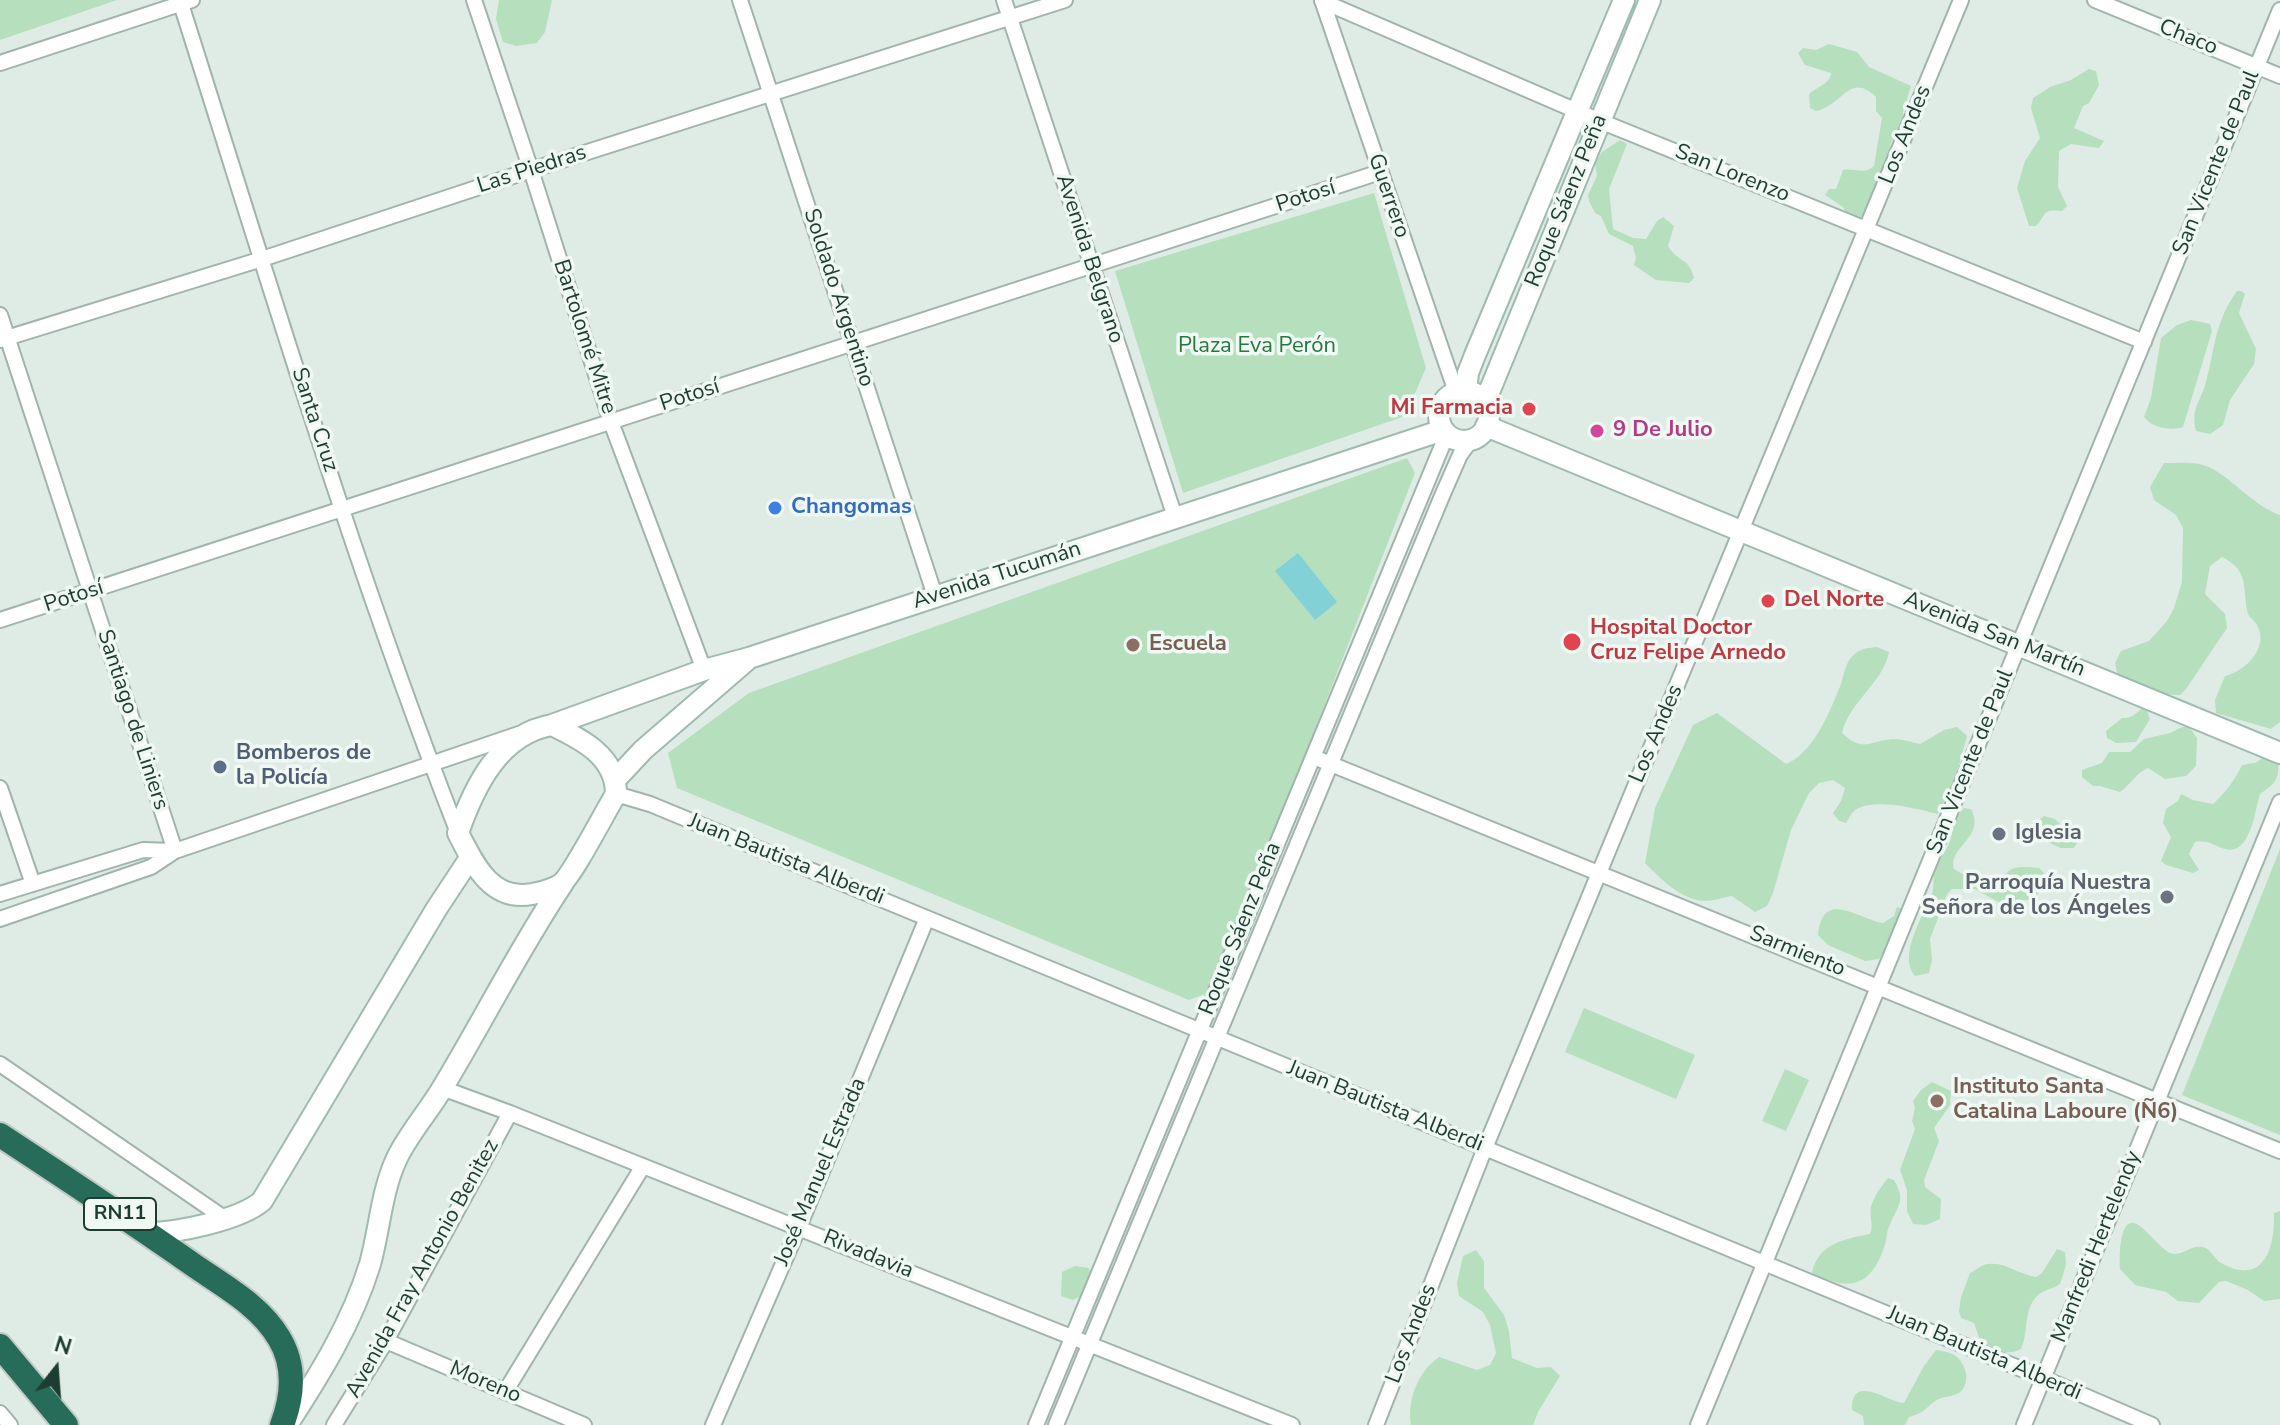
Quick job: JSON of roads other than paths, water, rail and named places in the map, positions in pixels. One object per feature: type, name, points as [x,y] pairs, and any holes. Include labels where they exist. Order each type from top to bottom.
[{"type":"highway","name":"RN11","points":[[0,1135],[147,1233],[262,1315],[280,1338],[292,1368],[284,1425]]},
{"type":"highway","points":[[0,1346],[66,1425]]},
{"type":"main road","name":"Roque Sáenz Peña","points":[[1461,392],[1624,0]]},
{"type":"main road","name":"Roque Sáenz Peña","points":[[1485,402],[1650,0]]},
{"type":"main road","points":[[1461,392],[1473,393],[1485,402],[1488,410],[1479,433],[1458,440],[1445,432],[1438,416],[1449,396],[1461,392]]},
{"type":"main road","name":"Avenida Tucumán","points":[[552,725],[704,670],[1445,432]]},
{"type":"main road","name":"Avenida San Martín","points":[[1479,433],[1742,530],[2280,753]]},
{"type":"main road","points":[[284,1425],[324,1368],[357,1301],[371,1260],[384,1188],[398,1155],[442,1088],[533,927],[563,883],[616,786],[643,750],[749,658]]},
{"type":"main road","points":[[563,883],[547,891],[515,896],[494,887],[477,871],[458,833],[475,792],[506,747],[523,733],[552,725],[592,746],[616,786]]},
{"type":"main road","points":[[147,1233],[169,1233],[224,1218],[254,1208],[262,1201],[470,858]]},
{"type":"street","name":"Bartolomé Mitre","points":[[474,0],[611,422],[704,670]]},
{"type":"street","name":"Soldado Argentino","points":[[740,0],[935,596]]},
{"type":"street","name":"Avenida Belgrano","points":[[1004,0],[1175,517]]},
{"type":"street","name":"Las Piedras","points":[[4,339],[1065,0]]},
{"type":"street","name":"San Lorenzo","points":[[1322,0],[1600,121],[2144,342]]},
{"type":"street","name":"Guerrero","points":[[1322,0],[1380,172],[1461,392]]},
{"type":"street","name":"Los Andes","points":[[1376,1425],[1485,1148],[1961,0]]},
{"type":"street","name":"Chaco","points":[[2095,0],[2280,76]]},
{"type":"street","points":[[0,63],[186,2]]},
{"type":"street","name":"Santa Cruz","points":[[186,2],[262,259],[342,508],[430,762],[458,833]]},
{"type":"street","name":"San Vicente de Paul","points":[[1698,1425],[2280,10]]},
{"type":"street","name":"Potosí","points":[[0,620],[1380,172]]},
{"type":"street","name":"Santiago de Liniers","points":[[0,315],[4,339],[175,851]]},
{"type":"street","name":"Roque Sáenz Peña","points":[[1036,1425],[1445,432]]},
{"type":"street","name":"Roque Sáenz Peña","points":[[1056,1425],[1442,496],[1460,455],[1479,433]]},
{"type":"street","points":[[0,919],[151,867],[175,851],[430,762],[523,733]]},
{"type":"street","name":"Sarmiento","points":[[1312,757],[2280,1151]]},
{"type":"street","name":"Juan Bautista Alberdi","points":[[616,786],[650,804],[2152,1425]]},
{"type":"street","points":[[0,788],[33,884]]},
{"type":"street","name":"Manfredi Hertelendy","points":[[2024,1425],[2280,802]]},
{"type":"street","points":[[0,894],[143,850],[175,851]]},
{"type":"street","name":"José Manuel Estrada","points":[[713,1425],[927,918]]},
{"type":"street","points":[[0,1064],[224,1218]]},
{"type":"street","name":"Rivadavia","points":[[442,1088],[1292,1425]]},
{"type":"street","name":"Avenida Fray Antonio Benitez","points":[[334,1425],[386,1341],[510,1113]]},
{"type":"street","points":[[505,1392],[643,1166]]},
{"type":"street","name":"Moreno","points":[[386,1341],[584,1425]]},
{"type":"street","points":[[0,1413],[10,1425]]},
{"type":"water","points":[[1298,553],[1337,602],[1315,620],[1275,571]]},
{"type":"place","name":"Mi Farmacia","points":[[1529,409]]},
{"type":"place","name":"9 De Julio","points":[[1597,431]]},
{"type":"place","name":"Changomas","points":[[775,508]]},
{"type":"place","name":"Del Norte","points":[[1768,601]]},
{"type":"place","name":"Hospital Doctor Cruz Felipe Arnedo","points":[[1572,642]]},
{"type":"place","name":"Escuela","points":[[1133,645]]},
{"type":"place","name":"Bomberos de la Policía","points":[[220,767]]},
{"type":"place","name":"Iglesia","points":[[1999,834]]},
{"type":"place","name":"Parroquía Nuestra Señora de los Ángeles","points":[[2167,897]]},
{"type":"place","name":"Instituto Santa Catalina Laboure (Ñ6)","points":[[1937,1101]]},
{"type":"park label","name":"Plaza Eva Perón","points":[[1257,347]]}]
